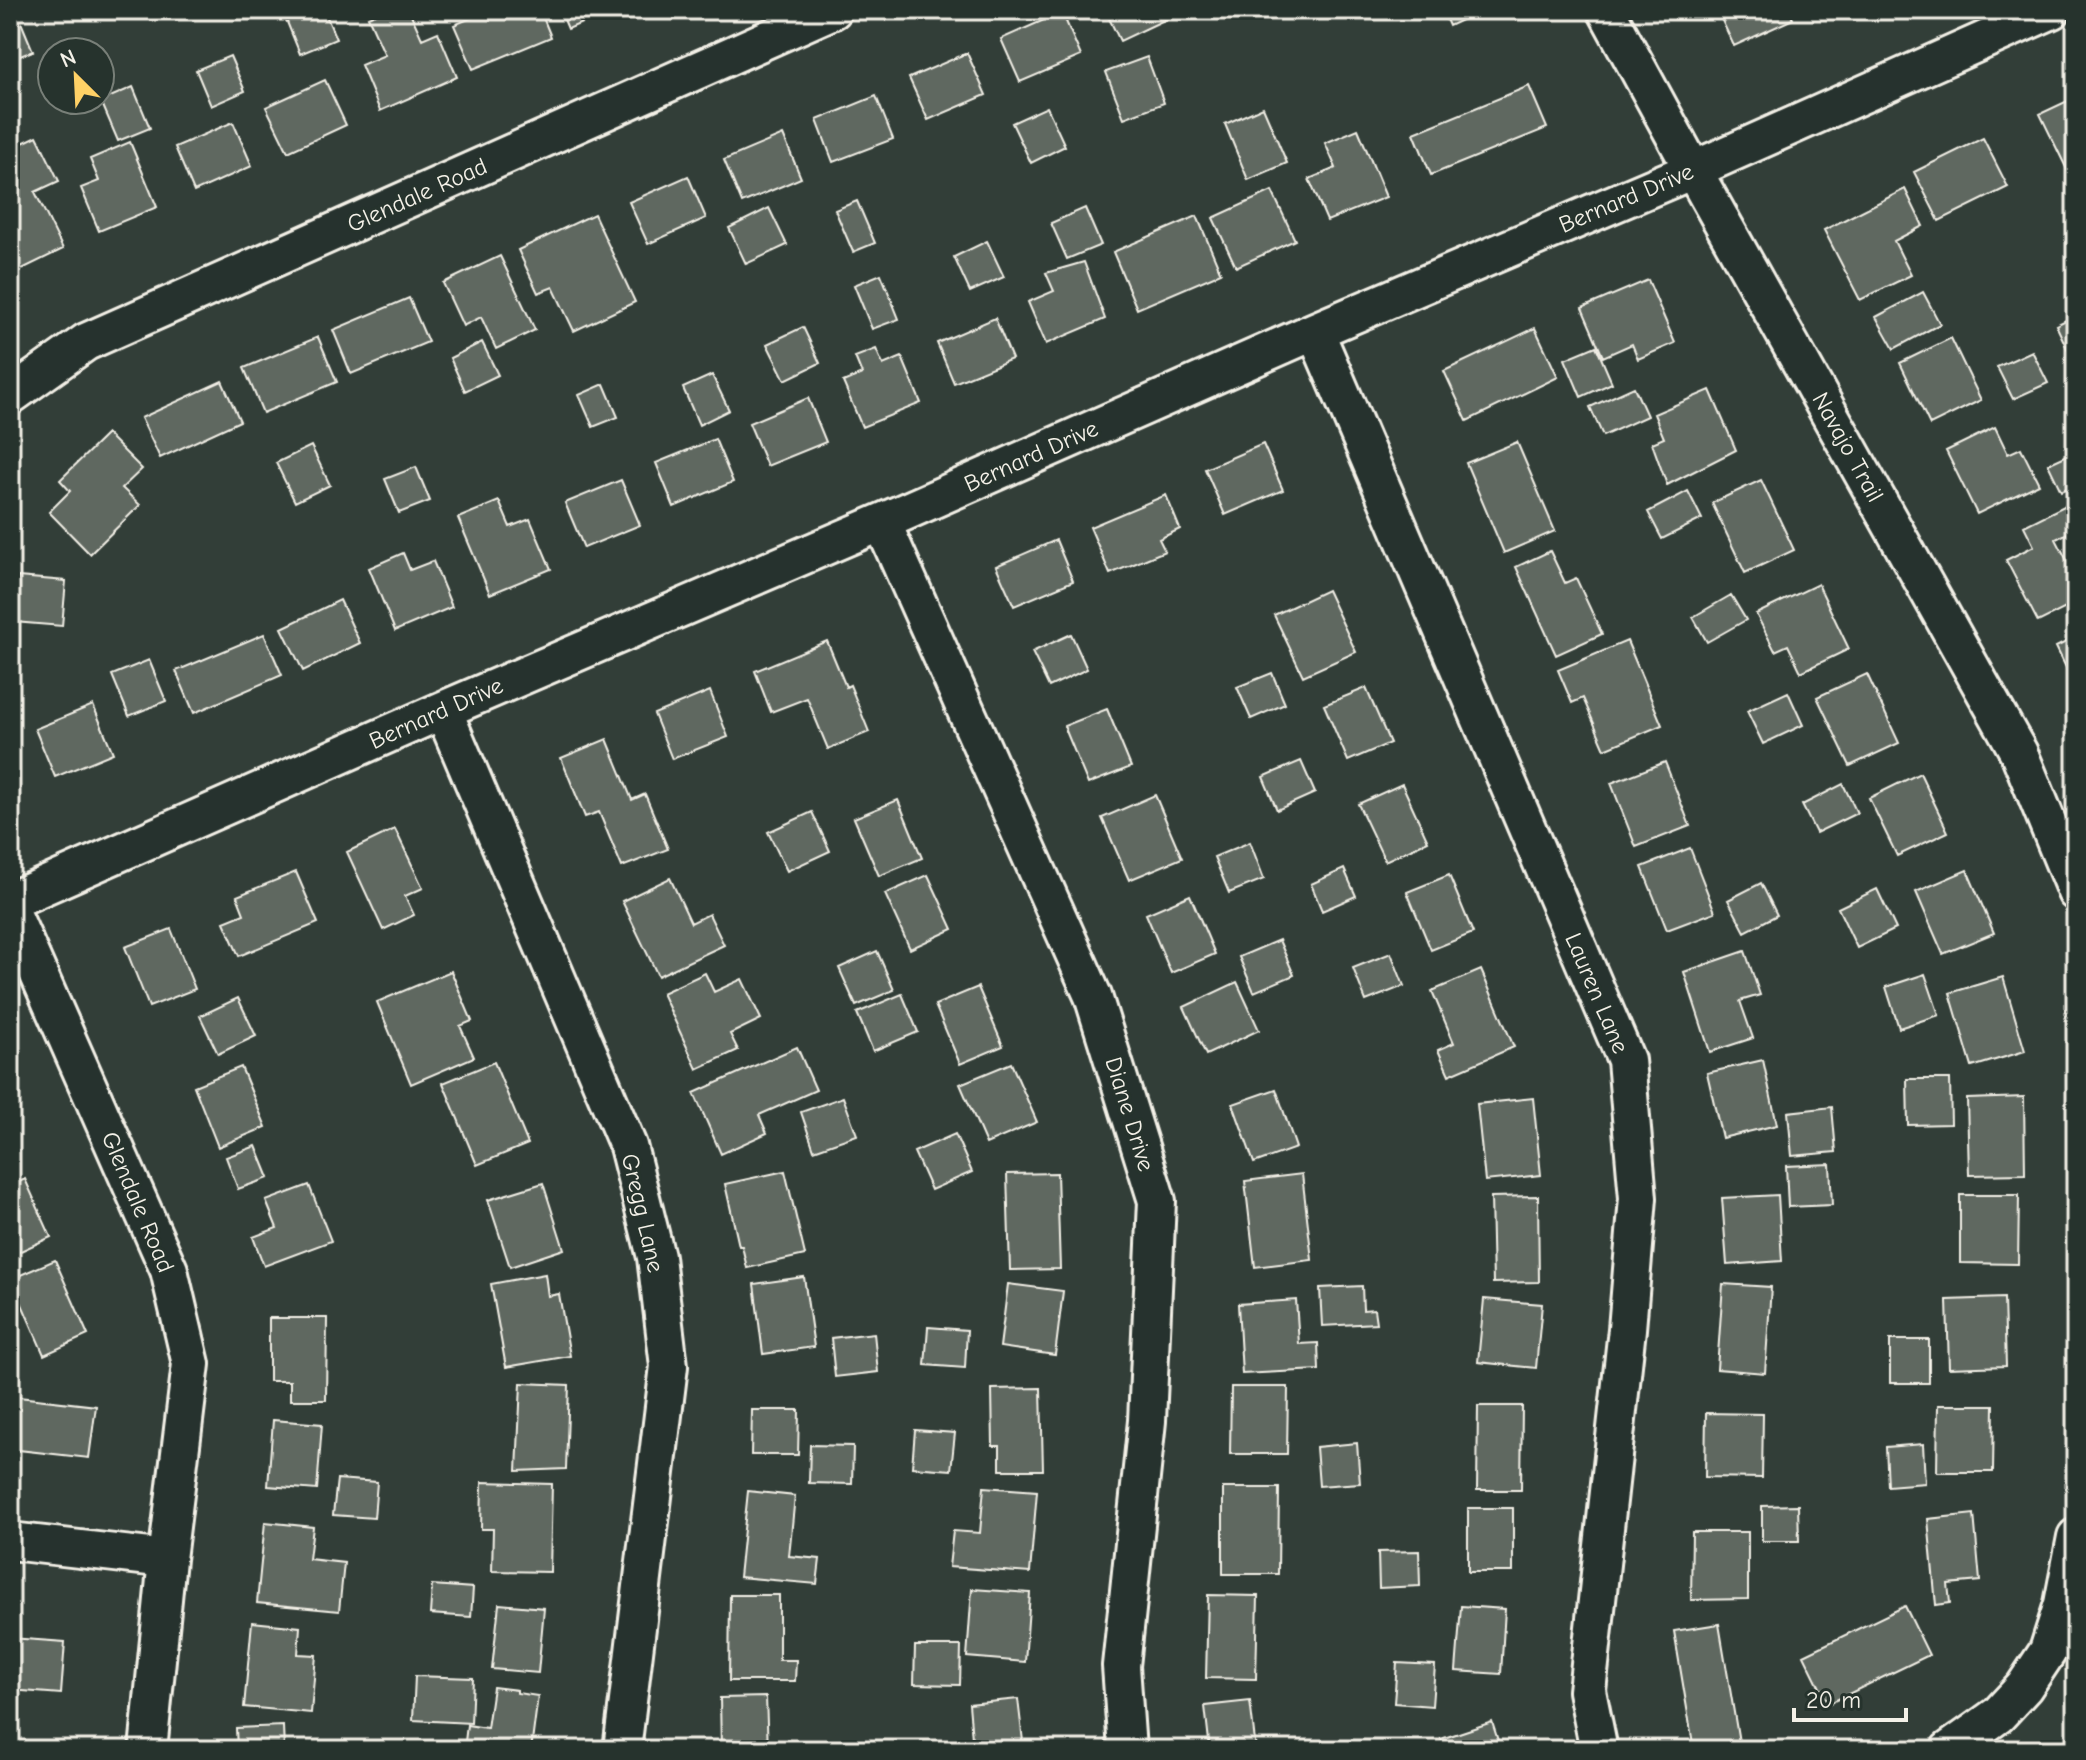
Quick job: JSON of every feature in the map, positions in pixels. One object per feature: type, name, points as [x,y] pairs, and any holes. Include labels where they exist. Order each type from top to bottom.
[{"type":"street","name":"Glendale Road","points":[[10,396],[86,342],[833,10]]},
{"type":"street","name":"Navajo Trail","points":[[1606,10],[2019,753],[2076,892]]},
{"type":"street","name":"Bernard Drive","points":[[10,901],[1315,331],[1693,170],[2052,10]]},
{"type":"street","name":"Lauren Lane","points":[[1315,331],[1626,1060],[1638,1198],[1627,1329],[1587,1691],[1599,1750]]},
{"type":"street","name":"Diane Drive","points":[[882,522],[1093,996],[1157,1201],[1147,1421],[1121,1666],[1127,1750]]},
{"type":"street","name":"Gregg Lane","points":[[443,710],[628,1146],[656,1257],[669,1366],[622,1750]]},
{"type":"street","name":"Glendale Road","points":[[10,909],[169,1270],[191,1364],[148,1750]]},
{"type":"street","points":[[1949,1750],[1998,1715],[2024,1687],[2048,1651],[2063,1604],[2076,1537]]},
{"type":"street","points":[[10,1541],[167,1559]]},
{"type":"building","points":[[10,10],[16,10],[33,51],[10,60]]},
{"type":"building","points":[[302,10],[324,10],[336,39],[300,54],[285,17]]},
{"type":"building","points":[[384,10],[409,10],[422,39],[438,32],[457,77],[380,111],[361,65],[385,55],[368,17]]},
{"type":"building","points":[[490,10],[540,10],[551,37],[473,69],[454,25]]},
{"type":"building","points":[[560,10],[612,10],[568,29]]},
{"type":"building","points":[[1105,10],[1175,10],[1177,14],[1120,41]]},
{"type":"building","points":[[1442,10],[1483,10],[1449,26]]},
{"type":"building","points":[[1717,10],[1789,10],[1793,19],[1734,46]]},
{"type":"building","points":[[1062,12],[1081,56],[1020,82],[1001,39]]},
{"type":"building","points":[[967,53],[986,95],[928,120],[909,78]]},
{"type":"building","points":[[230,56],[245,91],[211,106],[196,70]]},
{"type":"building","points":[[1147,57],[1164,103],[1124,118],[1106,72]]},
{"type":"building","points":[[325,80],[346,125],[288,152],[266,107]]},
{"type":"building","points":[[1529,86],[1547,128],[1431,175],[1414,133]]},
{"type":"building","points":[[133,87],[150,128],[118,141],[107,116],[116,116],[116,94]]},
{"type":"building","points":[[876,96],[893,139],[833,162],[817,120]]},
{"type":"building","points":[[2076,97],[2076,188],[2040,114]]},
{"type":"building","points":[[1047,107],[1065,146],[1031,163],[1012,123]]},
{"type":"building","points":[[1263,107],[1287,163],[1248,180],[1225,124]]},
{"type":"building","points":[[233,122],[252,166],[194,192],[175,147]]},
{"type":"building","points":[[1358,129],[1386,197],[1327,221],[1309,179],[1336,168],[1325,143]]},
{"type":"building","points":[[783,135],[801,178],[742,203],[724,160]]},
{"type":"building","points":[[37,136],[59,181],[35,192],[63,249],[10,275],[10,189],[17,186],[10,173],[10,149]]},
{"type":"building","points":[[1983,138],[2008,187],[1939,221],[1914,172]]},
{"type":"building","points":[[130,142],[157,207],[99,231],[81,188],[99,181],[90,159]]},
{"type":"building","points":[[688,176],[706,218],[648,244],[629,202]]},
{"type":"building","points":[[1905,189],[1923,226],[1894,241],[1911,275],[1860,300],[1824,230]]},
{"type":"building","points":[[1272,191],[1295,240],[1236,267],[1213,218]]},
{"type":"building","points":[[857,201],[875,243],[853,252],[835,210]]},
{"type":"building","points":[[769,208],[787,245],[746,264],[729,228]]},
{"type":"building","points":[[1085,208],[1101,245],[1067,259],[1051,223]]},
{"type":"building","points":[[594,214],[635,302],[574,331],[553,287],[538,293],[518,250]]},
{"type":"building","points":[[1197,216],[1221,273],[1137,309],[1113,252]]},
{"type":"building","points":[[987,241],[1004,277],[970,292],[954,257]]},
{"type":"building","points":[[500,256],[535,330],[496,349],[481,317],[463,326],[443,283]]},
{"type":"building","points":[[1084,262],[1105,319],[1046,344],[1028,302],[1054,291],[1046,273]]},
{"type":"building","points":[[881,274],[899,319],[872,329],[854,285]]},
{"type":"building","points":[[1648,280],[1675,343],[1638,359],[1632,344],[1603,357],[1582,308]]},
{"type":"building","points":[[1923,292],[1940,324],[1894,349],[1876,317]]},
{"type":"building","points":[[409,298],[428,342],[351,374],[333,330]]},
{"type":"building","points":[[2076,315],[2076,367],[2056,325]]},
{"type":"building","points":[[995,318],[1012,359],[954,383],[937,343]]},
{"type":"building","points":[[803,327],[820,363],[785,380],[767,344]]},
{"type":"building","points":[[1535,328],[1558,377],[1467,421],[1444,371]]},
{"type":"building","points":[[318,337],[337,382],[263,413],[244,368]]},
{"type":"building","points":[[1951,338],[1981,400],[1930,425],[1900,363]]},
{"type":"building","points":[[482,342],[498,375],[465,391],[450,358]]},
{"type":"building","points":[[1596,346],[1612,383],[1581,397],[1565,359]]},
{"type":"building","points":[[876,349],[883,365],[902,357],[921,403],[862,427],[843,382],[862,374],[855,357]]},
{"type":"building","points":[[2032,351],[2048,383],[2013,399],[1997,367]]},
{"type":"building","points":[[712,375],[729,410],[699,425],[683,388]]},
{"type":"building","points":[[222,381],[240,421],[160,458],[141,418]]},
{"type":"building","points":[[604,384],[618,417],[593,427],[579,395]]},
{"type":"building","points":[[1634,387],[1647,416],[1603,436],[1590,407]]},
{"type":"building","points":[[1710,390],[1736,450],[1667,485],[1652,443],[1664,438],[1654,414]]},
{"type":"building","points":[[808,398],[826,442],[767,466],[749,423]]},
{"type":"building","points":[[1995,427],[2008,454],[2021,448],[2039,484],[1977,514],[1946,451]]},
{"type":"building","points":[[107,434],[142,469],[122,488],[140,505],[90,554],[49,512],[70,491],[60,480]]},
{"type":"building","points":[[715,439],[733,482],[674,507],[656,463]]},
{"type":"building","points":[[1517,442],[1555,531],[1504,553],[1466,463]]},
{"type":"building","points":[[1263,444],[1283,490],[1225,515],[1205,469]]},
{"type":"building","points":[[311,446],[330,485],[295,502],[276,463]]},
{"type":"building","points":[[2076,451],[2076,484],[2061,491],[2048,464]]},
{"type":"building","points":[[416,467],[430,501],[399,513],[385,479]]},
{"type":"building","points":[[621,480],[640,525],[584,548],[565,503]]},
{"type":"building","points":[[1761,480],[1794,550],[1745,573],[1712,503]]},
{"type":"building","points":[[1688,491],[1702,519],[1662,539],[1648,512]]},
{"type":"building","points":[[1166,495],[1180,529],[1159,539],[1165,551],[1110,574],[1090,527]]},
{"type":"building","points":[[2076,500],[2076,529],[2056,539],[2076,578],[2076,603],[2038,622],[2006,560],[2034,546],[2024,526]]},
{"type":"building","points":[[499,501],[510,527],[530,519],[551,569],[490,594],[458,518]]},
{"type":"building","points":[[1056,540],[1073,581],[1014,606],[996,566]]},
{"type":"building","points":[[1550,551],[1565,583],[1576,578],[1602,634],[1556,655],[1516,567]]},
{"type":"building","points":[[403,553],[410,570],[433,561],[452,607],[395,631],[369,568]]},
{"type":"building","points":[[18,577],[66,581],[62,626],[14,622]]},
{"type":"building","points":[[1818,584],[1849,649],[1801,672],[1788,645],[1775,651],[1756,614]]},
{"type":"building","points":[[1327,590],[1356,652],[1303,676],[1274,615]]},
{"type":"building","points":[[1731,595],[1746,620],[1707,642],[1693,617]]},
{"type":"building","points":[[340,600],[360,643],[303,671],[282,628]]},
{"type":"building","points":[[264,634],[282,675],[194,713],[176,671]]},
{"type":"building","points":[[1071,634],[1087,669],[1049,687],[1032,652]]},
{"type":"building","points":[[2076,637],[2076,688],[2056,647]]},
{"type":"building","points":[[827,641],[846,687],[850,685],[869,732],[828,749],[807,698],[771,712],[755,671]]},
{"type":"building","points":[[1627,641],[1662,725],[1605,749],[1583,698],[1572,703],[1558,670]]},
{"type":"building","points":[[149,660],[166,701],[129,716],[112,675]]},
{"type":"building","points":[[1272,673],[1285,704],[1251,719],[1237,687]]},
{"type":"building","points":[[1867,674],[1899,743],[1850,766],[1817,697]]},
{"type":"building","points":[[1366,688],[1390,743],[1348,761],[1324,705]]},
{"type":"building","points":[[710,691],[728,737],[672,759],[654,714]]},
{"type":"building","points":[[1788,692],[1803,725],[1763,744],[1747,711]]},
{"type":"building","points":[[93,705],[113,753],[55,777],[35,729]]},
{"type":"building","points":[[1107,709],[1131,767],[1088,784],[1064,726]]},
{"type":"building","points":[[607,739],[632,800],[645,794],[668,849],[622,867],[599,812],[585,817],[561,758]]},
{"type":"building","points":[[1301,761],[1315,793],[1277,810],[1263,777]]},
{"type":"building","points":[[1665,762],[1690,826],[1636,847],[1611,783]]},
{"type":"building","points":[[1920,773],[1948,832],[1897,856],[1869,798]]},
{"type":"building","points":[[1402,784],[1428,841],[1385,861],[1358,804]]},
{"type":"building","points":[[1843,784],[1857,813],[1816,833],[1802,805]]},
{"type":"building","points":[[1155,795],[1182,858],[1129,880],[1102,818]]},
{"type":"building","points":[[898,800],[922,858],[879,876],[854,818]]},
{"type":"building","points":[[812,812],[830,851],[787,871],[768,832]]},
{"type":"building","points":[[395,829],[423,888],[405,896],[414,915],[383,930],[347,852]]},
{"type":"building","points":[[1250,842],[1264,879],[1229,893],[1214,857]]},
{"type":"building","points":[[1690,848],[1715,912],[1667,930],[1642,867]]},
{"type":"building","points":[[1344,869],[1356,896],[1322,911],[1311,884]]},
{"type":"building","points":[[1967,870],[1994,933],[1943,954],[1916,892]]},
{"type":"building","points":[[296,872],[318,923],[239,956],[224,922],[244,914],[237,896]]},
{"type":"building","points":[[928,875],[953,929],[910,949],[885,894]]},
{"type":"building","points":[[1449,875],[1473,933],[1431,950],[1407,892]]},
{"type":"building","points":[[670,878],[691,923],[709,914],[724,945],[658,976],[622,901]]},
{"type":"building","points":[[1761,883],[1777,915],[1745,932],[1728,900]]},
{"type":"building","points":[[1877,889],[1896,929],[1857,948],[1838,908]]},
{"type":"building","points":[[1190,895],[1215,954],[1171,973],[1146,914]]},
{"type":"building","points":[[171,929],[195,989],[149,1007],[125,947]]},
{"type":"building","points":[[1279,940],[1294,975],[1254,992],[1239,957]]},
{"type":"building","points":[[877,951],[894,990],[856,1006],[839,968]]},
{"type":"building","points":[[1745,951],[1760,995],[1740,1001],[1753,1038],[1710,1052],[1684,972]]},
{"type":"building","points":[[1391,953],[1404,986],[1366,1001],[1353,968]]},
{"type":"building","points":[[1481,970],[1514,1047],[1449,1075],[1438,1050],[1454,1043],[1432,991]]},
{"type":"building","points":[[451,971],[472,1021],[460,1026],[474,1057],[411,1084],[377,1002]]},
{"type":"building","points":[[705,973],[714,992],[742,979],[761,1019],[730,1034],[738,1050],[697,1069],[662,993]]},
{"type":"building","points":[[1925,974],[1939,1015],[1899,1028],[1886,987]]},
{"type":"building","points":[[2003,977],[2025,1051],[1972,1067],[1950,993]]},
{"type":"building","points":[[1237,982],[1259,1030],[1206,1055],[1184,1007]]},
{"type":"building","points":[[978,987],[1003,1046],[960,1064],[935,1005]]},
{"type":"building","points":[[902,994],[918,1032],[873,1051],[857,1013]]},
{"type":"building","points":[[238,998],[256,1036],[218,1054],[200,1016]]},
{"type":"building","points":[[797,1047],[816,1090],[759,1115],[767,1133],[721,1154],[694,1093]]},
{"type":"building","points":[[1763,1060],[1777,1125],[1722,1138],[1707,1073]]},
{"type":"building","points":[[494,1062],[528,1144],[477,1165],[443,1083]]},
{"type":"building","points":[[1011,1063],[1037,1122],[986,1144],[960,1084]]},
{"type":"building","points":[[241,1067],[266,1127],[218,1147],[194,1086]]},
{"type":"building","points":[[1907,1079],[1950,1079],[1951,1124],[1908,1125]]},
{"type":"building","points":[[1276,1089],[1296,1148],[1254,1163],[1233,1104]]},
{"type":"building","points":[[843,1097],[857,1135],[814,1150],[801,1112]]},
{"type":"building","points":[[2024,1097],[2025,1174],[1969,1175],[1967,1099]]},
{"type":"building","points":[[1533,1098],[1541,1175],[1485,1181],[1477,1104]]},
{"type":"building","points":[[1832,1107],[1836,1152],[1792,1156],[1788,1112]]},
{"type":"building","points":[[955,1134],[972,1172],[931,1190],[914,1152]]},
{"type":"building","points":[[256,1146],[269,1178],[238,1189],[226,1157]]},
{"type":"building","points":[[1830,1164],[1832,1205],[1788,1207],[1786,1166]]},
{"type":"building","points":[[785,1171],[805,1255],[747,1268],[725,1184]]},
{"type":"building","points":[[1057,1173],[1060,1269],[1010,1270],[1007,1174]]},
{"type":"building","points":[[1302,1174],[1312,1260],[1255,1267],[1245,1181]]},
{"type":"building","points":[[10,1179],[13,1185],[25,1179],[51,1237],[10,1256]]},
{"type":"building","points":[[543,1183],[564,1249],[510,1267],[488,1200]]},
{"type":"building","points":[[309,1185],[331,1241],[264,1266],[253,1237],[277,1228],[266,1201]]},
{"type":"building","points":[[1778,1195],[1782,1261],[1727,1265],[1722,1198]]},
{"type":"building","points":[[1960,1195],[2019,1195],[2018,1264],[1960,1263]]},
{"type":"building","points":[[1538,1196],[1539,1282],[1493,1283],[1491,1197]]},
{"type":"building","points":[[55,1260],[88,1335],[44,1355],[11,1279]]},
{"type":"building","points":[[545,1274],[548,1296],[559,1294],[570,1356],[506,1367],[491,1284]]},
{"type":"building","points":[[804,1277],[814,1347],[763,1354],[754,1284]]},
{"type":"building","points":[[1008,1284],[1063,1291],[1055,1355],[1000,1347]]},
{"type":"building","points":[[1723,1284],[1771,1287],[1765,1373],[1717,1369]]},
{"type":"building","points":[[1362,1286],[1363,1310],[1374,1309],[1376,1323],[1322,1326],[1320,1288]]},
{"type":"building","points":[[2004,1298],[2006,1366],[1949,1368],[1947,1300]]},
{"type":"building","points":[[1484,1299],[1542,1304],[1536,1368],[1478,1362]]},
{"type":"building","points":[[1296,1300],[1299,1344],[1318,1343],[1319,1370],[1242,1374],[1238,1304]]},
{"type":"building","points":[[269,1318],[327,1318],[326,1400],[290,1400],[290,1381],[269,1381]]},
{"type":"building","points":[[928,1327],[967,1330],[965,1368],[925,1365]]},
{"type":"building","points":[[874,1333],[878,1372],[835,1377],[831,1338]]},
{"type":"building","points":[[1890,1340],[1929,1340],[1929,1383],[1890,1383]]},
{"type":"building","points":[[521,1383],[569,1385],[566,1469],[517,1471]]},
{"type":"building","points":[[1231,1387],[1288,1387],[1287,1454],[1230,1454]]},
{"type":"building","points":[[1041,1388],[1043,1470],[1000,1470],[1000,1446],[993,1446],[992,1389]]},
{"type":"building","points":[[10,1396],[96,1406],[89,1458],[10,1449]]},
{"type":"building","points":[[1938,1405],[1994,1405],[1993,1472],[1937,1472]]},
{"type":"building","points":[[1478,1406],[1522,1406],[1521,1490],[1477,1490]]},
{"type":"building","points":[[752,1410],[799,1410],[798,1455],[751,1455]]},
{"type":"building","points":[[1706,1413],[1763,1414],[1762,1478],[1705,1477]]},
{"type":"building","points":[[273,1420],[322,1424],[317,1490],[268,1486]]},
{"type":"building","points":[[915,1430],[955,1433],[951,1470],[912,1467]]},
{"type":"building","points":[[1357,1443],[1360,1483],[1319,1486],[1316,1447]]},
{"type":"building","points":[[1923,1444],[1925,1483],[1888,1486],[1886,1447]]},
{"type":"building","points":[[810,1445],[853,1446],[852,1484],[809,1483]]},
{"type":"building","points":[[337,1479],[377,1482],[374,1518],[333,1515]]},
{"type":"building","points":[[482,1482],[552,1484],[550,1572],[492,1571],[493,1529],[481,1529]]},
{"type":"building","points":[[984,1487],[1037,1491],[1030,1573],[949,1567],[953,1531],[980,1533]]},
{"type":"building","points":[[1223,1488],[1279,1488],[1278,1574],[1223,1574]]},
{"type":"building","points":[[748,1491],[795,1496],[789,1556],[820,1559],[817,1584],[739,1577]]},
{"type":"building","points":[[1798,1505],[1799,1541],[1762,1541],[1762,1506]]},
{"type":"building","points":[[1468,1508],[1513,1508],[1513,1572],[1468,1572]]},
{"type":"building","points":[[1974,1514],[1980,1581],[1948,1584],[1950,1603],[1936,1605],[1928,1519]]},
{"type":"building","points":[[265,1522],[313,1527],[309,1559],[344,1563],[339,1611],[257,1603]]},
{"type":"building","points":[[1692,1532],[1748,1532],[1748,1599],[1691,1600]]},
{"type":"building","points":[[1419,1551],[1420,1586],[1379,1588],[1378,1552]]},
{"type":"building","points":[[432,1585],[473,1588],[471,1617],[430,1614]]},
{"type":"building","points":[[972,1589],[1030,1593],[1025,1662],[967,1657]]},
{"type":"building","points":[[730,1595],[779,1595],[779,1660],[796,1660],[795,1681],[729,1681]]},
{"type":"building","points":[[1208,1595],[1258,1596],[1256,1679],[1206,1678]]},
{"type":"building","points":[[499,1604],[544,1608],[538,1673],[492,1669]]},
{"type":"building","points":[[1461,1606],[1505,1609],[1501,1674],[1456,1671]]},
{"type":"building","points":[[1905,1606],[1929,1655],[1828,1704],[1804,1655]]},
{"type":"building","points":[[252,1622],[300,1627],[298,1654],[316,1655],[311,1713],[244,1707]]},
{"type":"building","points":[[1719,1624],[1739,1742],[1694,1750],[1674,1631]]},
{"type":"building","points":[[10,1638],[65,1642],[61,1694],[10,1690]]},
{"type":"building","points":[[915,1646],[961,1646],[960,1685],[914,1684]]},
{"type":"building","points":[[1397,1663],[1435,1665],[1432,1706],[1394,1703]]},
{"type":"building","points":[[415,1676],[473,1678],[471,1723],[413,1720]]},
{"type":"building","points":[[493,1687],[538,1696],[531,1750],[464,1750],[467,1725],[487,1728]]},
{"type":"building","points":[[766,1697],[768,1750],[721,1750],[720,1698]]},
{"type":"building","points":[[1018,1699],[1024,1750],[973,1750],[969,1704]]},
{"type":"building","points":[[1250,1701],[1256,1750],[1210,1750],[1205,1706]]},
{"type":"building","points":[[1492,1722],[1501,1750],[1444,1750],[1441,1739]]},
{"type":"building","points":[[283,1726],[284,1750],[237,1750],[236,1728]]},
{"type":"building","points":[[10,1741],[45,1745],[45,1750],[10,1750]]}]
